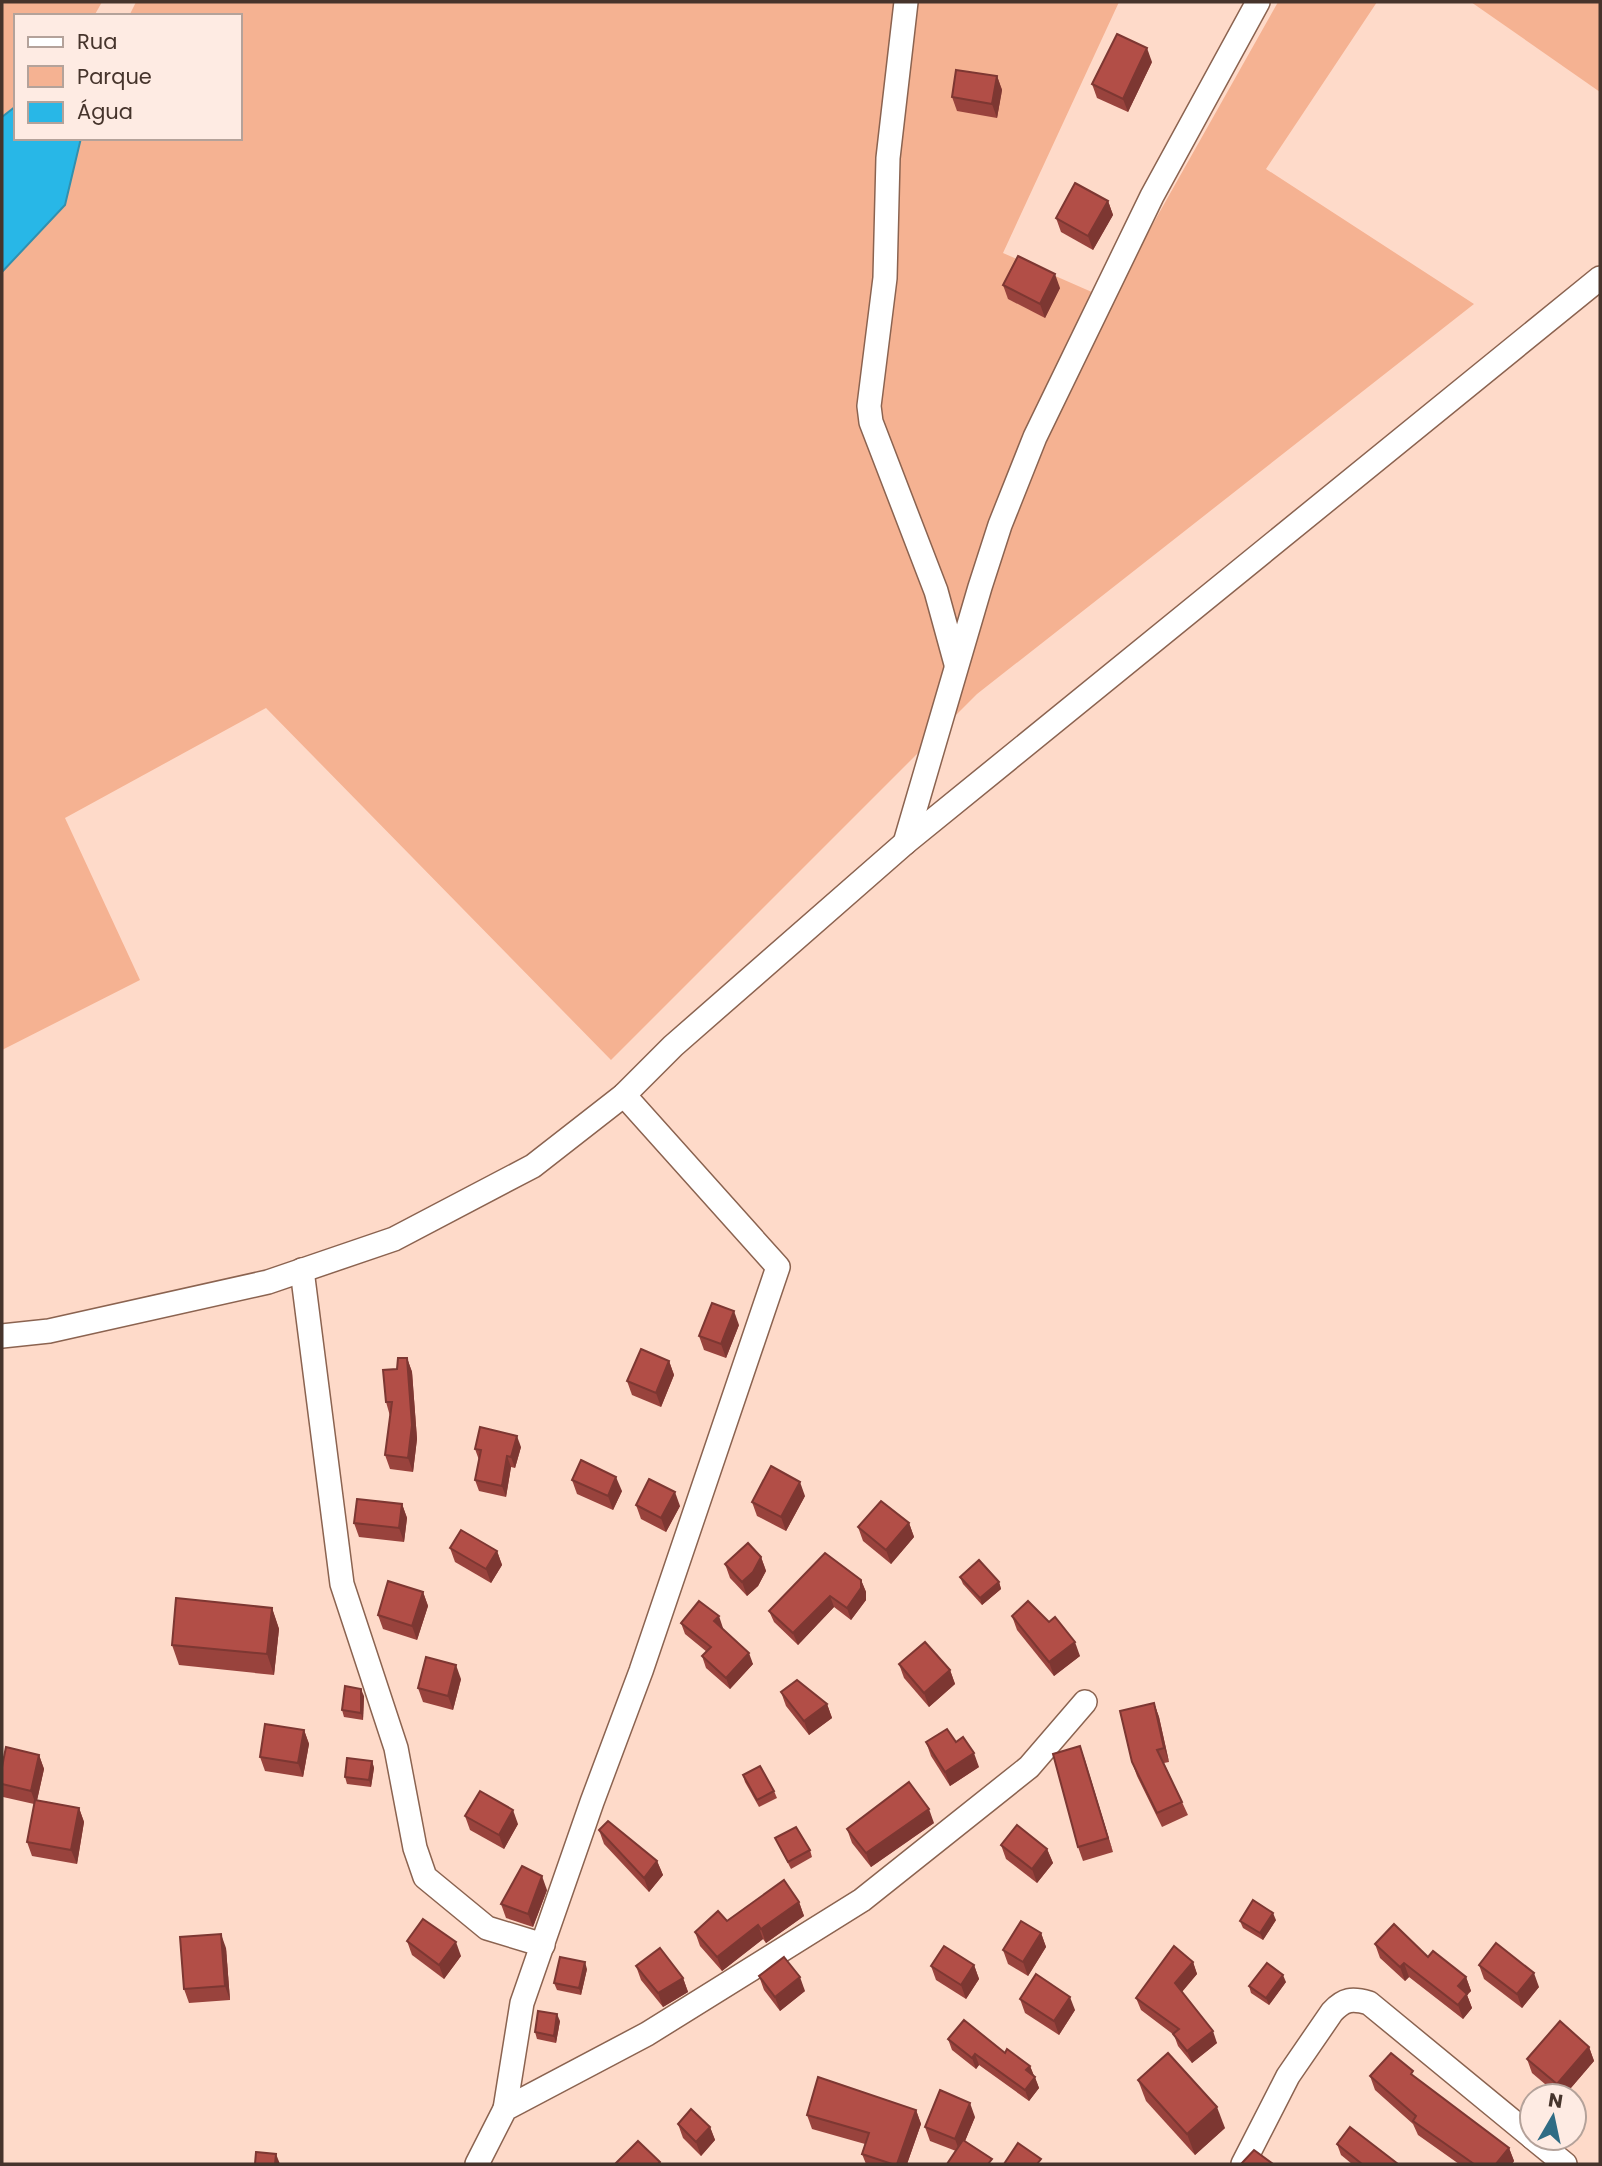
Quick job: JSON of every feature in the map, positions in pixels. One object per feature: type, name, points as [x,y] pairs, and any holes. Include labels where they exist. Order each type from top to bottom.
[{"type":"street","points":[[906,2],[888,158],[885,278],[869,406],[871,422],[936,591],[956,664]]},
{"type":"street","points":[[905,843],[956,664],[1000,526],[1035,437],[1152,196],[1258,2]]},
{"type":"street","points":[[2,1336],[49,1331],[268,1282],[394,1239],[533,1166],[625,1095],[673,1046],[905,843],[1600,278]]},
{"type":"street","points":[[477,2164],[505,2109],[522,2003],[609,1754],[642,1671],[778,1267],[625,1095]]},
{"type":"street","points":[[302,1270],[342,1584],[396,1748],[415,1848],[425,1877],[487,1928],[543,1945]]},
{"type":"street","points":[[505,2109],[647,2034],[862,1900],[1029,1767],[1085,1702]]},
{"type":"street","points":[[1243,2164],[1288,2076],[1332,2012],[1340,2003],[1353,1998],[1369,2003],[1518,2126]]},
{"type":"street","points":[[1550,2152],[1565,2164]]},
{"type":"green space","points":[[2,2],[102,2],[95,14],[14,14],[14,108],[2,117]]},
{"type":"green space","points":[[136,2],[1119,2],[1003,253],[1110,300],[1278,2],[1377,2],[1266,169],[1474,304],[977,694],[611,1060],[266,708],[65,818],[140,980],[2,1050],[2,272],[75,162],[80,140],[242,140],[242,14],[130,14]]},
{"type":"green space","points":[[1471,2],[1600,2],[1600,92]]},
{"type":"water","points":[[14,108],[14,140],[81,140],[65,205],[2,272],[2,117]]},
{"type":"building","points":[[1117,34],[1147,48],[1123,99],[1092,84]]},
{"type":"building","points":[[956,70],[997,76],[992,104],[952,97]]},
{"type":"building","points":[[1075,183],[1108,201],[1088,236],[1056,218]]},
{"type":"building","points":[[1018,256],[1055,274],[1040,304],[1003,285]]},
{"type":"building","points":[[712,1303],[734,1311],[721,1344],[699,1336]]},
{"type":"building","points":[[641,1349],[669,1361],[656,1393],[627,1381]]},
{"type":"building","points":[[398,1358],[407,1358],[412,1425],[408,1458],[385,1455],[392,1402],[386,1402],[383,1370],[397,1369]]},
{"type":"building","points":[[480,1427],[517,1436],[511,1457],[507,1456],[502,1486],[475,1480],[481,1450],[475,1449]]},
{"type":"building","points":[[581,1460],[616,1477],[608,1496],[572,1480]]},
{"type":"building","points":[[771,1466],[800,1482],[781,1517],[752,1502]]},
{"type":"building","points":[[649,1479],[675,1492],[661,1518],[636,1505]]},
{"type":"building","points":[[357,1499],[402,1504],[399,1528],[354,1523]]},
{"type":"building","points":[[881,1501],[909,1523],[886,1550],[858,1527]]},
{"type":"building","points":[[461,1530],[497,1551],[486,1569],[450,1548]]},
{"type":"building","points":[[748,1543],[761,1557],[753,1572],[742,1582],[725,1564]]},
{"type":"building","points":[[825,1553],[861,1580],[861,1588],[847,1608],[830,1596],[793,1633],[769,1611]]},
{"type":"building","points":[[979,1560],[999,1582],[980,1598],[960,1577]]},
{"type":"building","points":[[388,1581],[423,1592],[412,1626],[378,1615]]},
{"type":"building","points":[[176,1598],[272,1608],[267,1654],[172,1645]]},
{"type":"building","points":[[699,1601],[719,1616],[714,1621],[749,1653],[726,1678],[702,1656],[711,1647],[681,1623]]},
{"type":"building","points":[[1028,1601],[1049,1622],[1055,1617],[1075,1642],[1049,1662],[1012,1616]]},
{"type":"building","points":[[925,1642],[950,1670],[924,1693],[899,1664]]},
{"type":"building","points":[[426,1657],[456,1665],[448,1696],[418,1688]]},
{"type":"building","points":[[797,1680],[827,1704],[804,1721],[781,1692]]},
{"type":"building","points":[[345,1686],[361,1689],[361,1713],[342,1710]]},
{"type":"building","points":[[1154,1703],[1164,1748],[1157,1750],[1182,1802],[1157,1813],[1132,1762],[1120,1711]]},
{"type":"building","points":[[265,1724],[304,1730],[298,1763],[260,1757]]},
{"type":"building","points":[[947,1729],[956,1742],[963,1737],[974,1753],[945,1772],[926,1742]]},
{"type":"building","points":[[1080,1746],[1108,1838],[1078,1847],[1053,1754]]},
{"type":"building","points":[[6,1747],[39,1755],[31,1791],[2,1784]]},
{"type":"building","points":[[347,1758],[372,1761],[369,1780],[345,1777]]},
{"type":"building","points":[[760,1766],[774,1791],[757,1800],[743,1775]]},
{"type":"building","points":[[909,1782],[929,1809],[866,1853],[847,1829]]},
{"type":"building","points":[[480,1791],[513,1810],[499,1835],[465,1816]]},
{"type":"building","points":[[35,1800],[79,1808],[71,1850],[27,1842]]},
{"type":"building","points":[[608,1821],[657,1861],[644,1878],[599,1830]]},
{"type":"building","points":[[1017,1825],[1047,1849],[1032,1869],[1001,1845]]},
{"type":"building","points":[[796,1827],[810,1850],[788,1862],[775,1838]]},
{"type":"building","points":[[522,1866],[542,1876],[528,1914],[501,1904]]},
{"type":"building","points":[[784,1880],[799,1902],[761,1929],[758,1925],[717,1957],[695,1932],[718,1911],[727,1921]]},
{"type":"building","points":[[1253,1900],[1273,1913],[1260,1933],[1240,1921]]},
{"type":"building","points":[[423,1919],[456,1942],[439,1965],[407,1941]]},
{"type":"building","points":[[1021,1921],[1041,1933],[1023,1962],[1003,1950]]},
{"type":"building","points":[[1394,1924],[1428,1957],[1433,1951],[1466,1977],[1458,1986],[1467,1994],[1458,2005],[1404,1963],[1400,1967],[1375,1944]]},
{"type":"building","points":[[221,1934],[225,1986],[184,1989],[180,1937]]},
{"type":"building","points":[[1496,1943],[1534,1973],[1517,1994],[1479,1965]]},
{"type":"building","points":[[944,1946],[974,1965],[961,1985],[931,1966]]},
{"type":"building","points":[[1174,1946],[1193,1962],[1175,1983],[1213,2031],[1187,2051],[1173,2034],[1179,2029],[1136,1998]]},
{"type":"building","points":[[660,1948],[683,1978],[658,1993],[636,1966]]},
{"type":"building","points":[[560,1957],[585,1962],[579,1988],[554,1983]]},
{"type":"building","points":[[784,1957],[800,1977],[775,1997],[759,1976]]},
{"type":"building","points":[[1267,1963],[1283,1975],[1266,1998],[1249,1986]]},
{"type":"building","points":[[1036,1974],[1070,1997],[1054,2021],[1020,1999]]},
{"type":"building","points":[[538,2011],[557,2014],[554,2036],[535,2032]]},
{"type":"building","points":[[964,2020],[1005,2053],[1007,2049],[1030,2066],[1026,2070],[1035,2077],[1025,2090],[975,2054],[972,2058],[948,2039]]},
{"type":"building","points":[[1560,2021],[1589,2047],[1559,2082],[1555,2082],[1527,2059]]},
{"type":"building","points":[[1168,2053],[1217,2107],[1187,2134],[1138,2080]]},
{"type":"building","points":[[1391,2053],[1413,2071],[1411,2074],[1509,2148],[1496,2164],[1474,2164],[1413,2121],[1416,2116],[1370,2076]]},
{"type":"building","points":[[818,2077],[916,2110],[897,2164],[862,2154],[869,2133],[807,2115]]},
{"type":"building","points":[[940,2090],[970,2103],[955,2139],[925,2127]]},
{"type":"building","points":[[691,2109],[710,2127],[696,2142],[678,2124]]},
{"type":"building","points":[[1350,2127],[1398,2164],[1362,2164],[1337,2144]]},
{"type":"building","points":[[963,2140],[992,2159],[988,2164],[947,2164]]},
{"type":"building","points":[[638,2141],[660,2162],[615,2164]]},
{"type":"building","points":[[1018,2143],[1041,2159],[1037,2164],[1004,2164]]},
{"type":"building","points":[[1254,2150],[1273,2164],[1241,2164]]},
{"type":"building","points":[[256,2152],[276,2154],[275,2164],[255,2164]]}]
